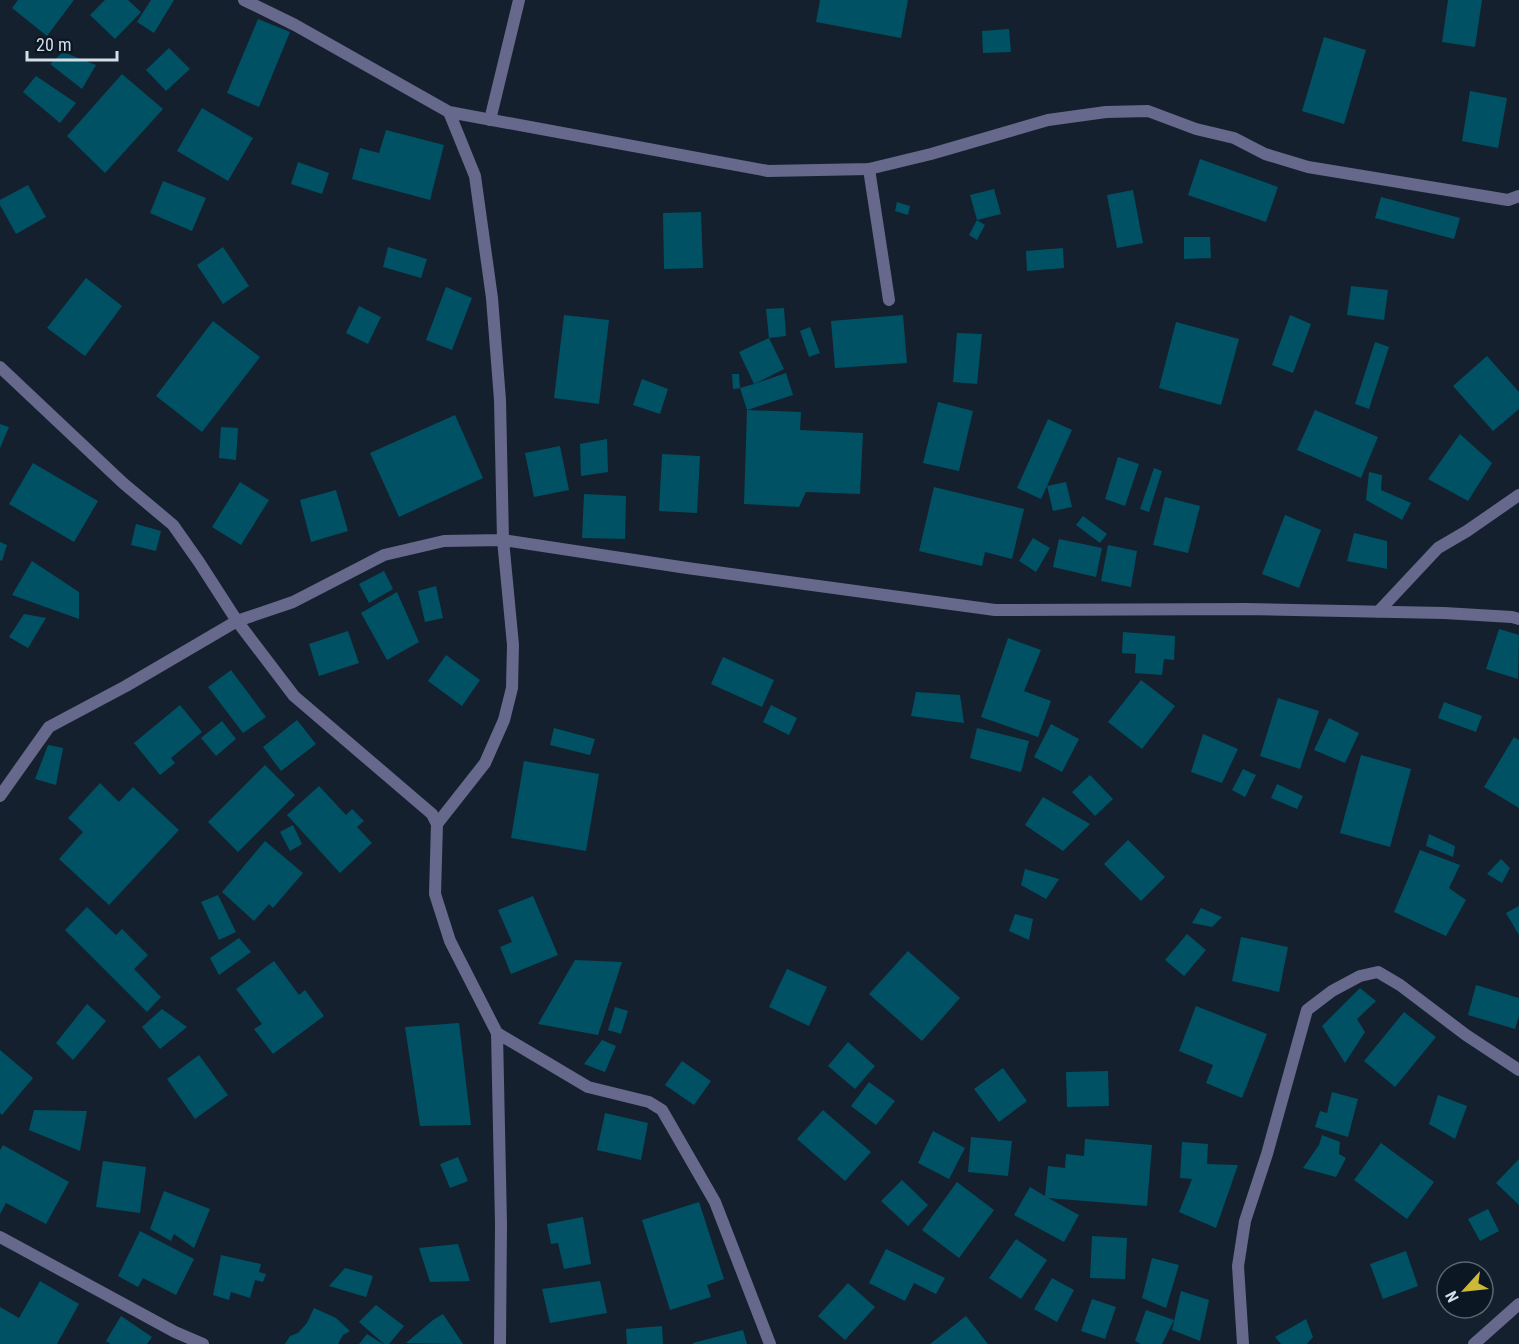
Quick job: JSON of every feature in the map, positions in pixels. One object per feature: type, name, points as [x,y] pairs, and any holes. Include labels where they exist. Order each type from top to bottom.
[{"type":"street","points":[[244,0],[295,25],[449,112],[768,171],[869,169],[931,154],[1048,120],[1106,112],[1148,111],[1196,129],[1234,138],[1265,154],[1308,167],[1508,200],[1519,196]]},
{"type":"street","points":[[490,120],[519,0]]},
{"type":"street","points":[[437,824],[485,763],[504,720],[512,688],[513,645],[503,540],[500,400],[492,298],[475,176],[449,112]]},
{"type":"street","points":[[869,169],[889,300]]},
{"type":"street","points":[[0,367],[123,483],[173,525],[200,562],[237,621],[294,696],[432,814],[437,824],[435,894],[450,941],[497,1033],[501,1224],[500,1344]]},
{"type":"street","points":[[1378,612],[1438,548],[1519,495]]},
{"type":"street","points":[[0,796],[49,727],[126,686],[237,621],[293,602],[384,555],[444,541],[503,540],[994,610],[1246,609],[1444,613],[1519,619]]},
{"type":"street","points":[[1243,1344],[1238,1266],[1245,1221],[1267,1154],[1307,1010],[1332,991],[1360,976],[1378,972],[1400,985],[1466,1035],[1519,1070]]},
{"type":"street","points":[[497,1033],[588,1087],[649,1102],[662,1110],[715,1202],[770,1344]]},
{"type":"street","points":[[0,1237],[175,1332],[203,1344]]},
{"type":"street","points":[[1474,1344],[1519,1304]]},
{"type":"building","points":[[18,0],[74,0],[47,36],[12,8]]},
{"type":"building","points":[[105,0],[128,0],[141,12],[115,39],[90,15]]},
{"type":"building","points":[[151,0],[174,0],[154,33],[137,22]]},
{"type":"building","points":[[820,0],[908,0],[901,38],[816,22]]},
{"type":"building","points":[[1448,0],[1482,0],[1475,47],[1442,42]]},
{"type":"building","points":[[258,19],[290,32],[259,107],[227,93]]},
{"type":"building","points":[[1009,29],[1011,52],[983,53],[982,31]]},
{"type":"building","points":[[1324,37],[1366,50],[1344,124],[1302,111]]},
{"type":"building","points":[[169,48],[190,69],[166,91],[146,70]]},
{"type":"building","points":[[63,52],[96,65],[82,89],[50,64]]},
{"type":"building","points":[[122,74],[163,109],[105,173],[67,136]]},
{"type":"building","points":[[36,76],[76,103],[60,123],[23,92]]},
{"type":"building","points":[[1470,91],[1507,98],[1498,148],[1462,141]]},
{"type":"building","points":[[202,108],[253,138],[228,181],[177,151]]},
{"type":"building","points":[[386,130],[444,145],[430,200],[352,179],[360,148],[379,153]]},
{"type":"building","points":[[1200,159],[1278,187],[1266,222],[1188,195]]},
{"type":"building","points":[[298,162],[329,173],[322,194],[291,184]]},
{"type":"building","points":[[163,181],[206,198],[192,231],[150,213]]},
{"type":"building","points":[[28,185],[46,217],[16,234],[0,205],[0,200]]},
{"type":"building","points":[[994,189],[1001,214],[977,220],[970,195]]},
{"type":"building","points":[[1133,190],[1143,243],[1117,248],[1107,195]]},
{"type":"building","points":[[1381,197],[1460,218],[1454,239],[1375,218]]},
{"type":"building","points":[[897,202],[910,206],[908,215],[895,211]]},
{"type":"building","points":[[701,212],[703,268],[664,269],[663,213]]},
{"type":"building","points":[[977,220],[985,225],[977,240],[969,235]]},
{"type":"building","points":[[1184,237],[1210,237],[1211,258],[1184,259]]},
{"type":"building","points":[[223,247],[249,286],[223,304],[197,265]]},
{"type":"building","points":[[388,247],[427,259],[421,278],[383,267]]},
{"type":"building","points":[[1063,248],[1064,268],[1027,271],[1026,251]]},
{"type":"building","points":[[86,278],[122,306],[85,356],[47,328]]},
{"type":"building","points":[[1351,286],[1388,290],[1384,320],[1347,315]]},
{"type":"building","points":[[446,287],[472,298],[452,350],[426,340]]},
{"type":"building","points":[[359,306],[381,317],[368,344],[346,333]]},
{"type":"building","points":[[784,308],[786,336],[769,338],[766,309]]},
{"type":"building","points":[[564,315],[609,320],[599,404],[554,398]]},
{"type":"building","points":[[903,315],[907,363],[835,368],[831,321]]},
{"type":"building","points":[[1290,315],[1311,324],[1293,373],[1272,365]]},
{"type":"building","points":[[213,321],[260,357],[202,432],[156,396]]},
{"type":"building","points":[[1176,322],[1239,339],[1221,405],[1159,388]]},
{"type":"building","points":[[810,327],[820,353],[809,357],[800,331]]},
{"type":"building","points":[[957,333],[982,334],[977,384],[953,382]]},
{"type":"building","points":[[769,338],[784,369],[754,384],[739,352]]},
{"type":"building","points":[[1375,342],[1389,347],[1369,409],[1355,404]]},
{"type":"building","points":[[1487,356],[1519,392],[1519,409],[1493,431],[1453,386]]},
{"type":"building","points":[[786,373],[793,395],[747,410],[740,388]]},
{"type":"building","points":[[732,374],[739,374],[740,388],[733,389]]},
{"type":"building","points":[[642,379],[668,389],[660,414],[633,405]]},
{"type":"building","points":[[938,402],[973,411],[959,471],[923,463]]},
{"type":"building","points":[[747,410],[801,412],[800,430],[863,433],[860,494],[806,492],[799,507],[744,504]]},
{"type":"building","points":[[1315,410],[1378,437],[1361,478],[1297,450]]},
{"type":"building","points":[[455,415],[483,478],[399,517],[370,453]]},
{"type":"building","points":[[1048,419],[1072,430],[1041,499],[1017,488]]},
{"type":"building","points":[[0,424],[9,427],[0,448]]},
{"type":"building","points":[[221,427],[238,428],[236,460],[219,458]]},
{"type":"building","points":[[1460,434],[1492,463],[1468,501],[1428,479]]},
{"type":"building","points":[[607,439],[608,472],[581,476],[580,444]]},
{"type":"building","points":[[560,446],[569,490],[534,497],[525,453]]},
{"type":"building","points":[[662,454],[700,456],[697,513],[659,511]]},
{"type":"building","points":[[1118,457],[1139,464],[1125,506],[1105,499]]},
{"type":"building","points":[[33,463],[98,501],[74,542],[9,504]]},
{"type":"building","points":[[1154,468],[1162,471],[1149,512],[1140,509]]},
{"type":"building","points":[[1369,472],[1382,475],[1381,490],[1411,503],[1402,520],[1366,500]]},
{"type":"building","points":[[240,482],[269,500],[241,545],[212,527]]},
{"type":"building","points":[[1066,482],[1072,507],[1053,511],[1047,486]]},
{"type":"building","points":[[934,487],[1024,509],[1012,559],[985,552],[982,566],[919,551]]},
{"type":"building","points":[[336,490],[348,531],[311,542],[300,500]]},
{"type":"building","points":[[584,494],[626,496],[625,539],[582,538]]},
{"type":"building","points":[[1165,497],[1200,506],[1188,553],[1153,545]]},
{"type":"building","points":[[1285,515],[1321,530],[1299,588],[1262,574]]},
{"type":"building","points":[[1083,516],[1107,534],[1100,543],[1076,525]]},
{"type":"building","points":[[136,524],[161,531],[156,551],[131,545]]},
{"type":"building","points":[[1354,533],[1387,541],[1387,569],[1347,561]]},
{"type":"building","points":[[1033,538],[1050,548],[1036,572],[1019,561]]},
{"type":"building","points":[[1059,539],[1102,548],[1096,577],[1053,567]]},
{"type":"building","points":[[0,542],[7,545],[2,561],[0,560]]},
{"type":"building","points":[[1108,545],[1137,551],[1131,587],[1101,581]]},
{"type":"building","points":[[32,561],[79,592],[79,619],[12,595]]},
{"type":"building","points":[[384,571],[393,589],[369,603],[359,584]]},
{"type":"building","points":[[436,586],[443,618],[425,622],[418,591]]},
{"type":"building","points":[[397,592],[419,642],[387,660],[361,613]]},
{"type":"building","points":[[24,614],[46,618],[28,648],[9,637]]},
{"type":"building","points":[[1499,629],[1519,635],[1518,679],[1486,669]]},
{"type":"building","points":[[348,631],[359,663],[319,676],[309,644]]},
{"type":"building","points":[[1123,632],[1175,636],[1174,660],[1164,659],[1162,675],[1135,673],[1136,654],[1122,653]]},
{"type":"building","points":[[1008,638],[1041,650],[1024,691],[1051,701],[1038,737],[981,717]]},
{"type":"building","points":[[446,655],[480,680],[462,706],[428,681]]},
{"type":"building","points":[[723,657],[774,680],[762,707],[711,684]]},
{"type":"building","points":[[231,670],[266,717],[243,733],[208,687]]},
{"type":"building","points":[[1141,680],[1175,706],[1142,749],[1108,722]]},
{"type":"building","points":[[916,692],[960,695],[964,723],[911,716]]},
{"type":"building","points":[[1278,698],[1319,711],[1300,769],[1260,756]]},
{"type":"building","points":[[1444,702],[1482,716],[1476,732],[1438,718]]},
{"type":"building","points":[[180,705],[202,732],[171,758],[175,763],[160,775],[134,743]]},
{"type":"building","points":[[771,705],[797,718],[789,735],[763,722]]},
{"type":"building","points":[[1329,718],[1359,733],[1345,763],[1314,750]]},
{"type":"building","points":[[297,720],[316,744],[281,771],[263,747]]},
{"type":"building","points":[[222,721],[236,739],[216,756],[201,738]]},
{"type":"building","points":[[1051,724],[1079,739],[1062,772],[1034,757]]},
{"type":"building","points":[[554,728],[595,739],[590,755],[550,745]]},
{"type":"building","points":[[977,728],[1029,741],[1021,772],[970,758]]},
{"type":"building","points":[[1203,734],[1238,749],[1222,783],[1191,772]]},
{"type":"building","points":[[1514,737],[1519,740],[1519,808],[1484,787]]},
{"type":"building","points":[[48,745],[63,748],[56,785],[35,779]]},
{"type":"building","points":[[1361,755],[1411,769],[1390,847],[1340,833]]},
{"type":"building","points":[[524,761],[599,774],[586,851],[511,838]]},
{"type":"building","points":[[265,765],[295,795],[238,852],[208,822]]},
{"type":"building","points":[[1243,769],[1256,775],[1245,797],[1232,790]]},
{"type":"building","points":[[1090,775],[1113,799],[1095,816],[1072,792]]},
{"type":"building","points":[[100,783],[119,802],[133,787],[179,830],[109,905],[59,859],[83,832],[68,818]]},
{"type":"building","points":[[1277,784],[1303,796],[1297,809],[1271,798]]},
{"type":"building","points":[[319,786],[346,815],[352,809],[364,821],[357,827],[372,843],[340,873],[287,815]]},
{"type":"building","points":[[1043,797],[1090,824],[1063,851],[1025,825]]},
{"type":"building","points":[[293,825],[302,844],[290,851],[280,832]]},
{"type":"building","points":[[1429,834],[1455,846],[1453,857],[1426,846]]},
{"type":"building","points":[[1128,840],[1165,877],[1141,901],[1104,864]]},
{"type":"building","points":[[265,841],[303,873],[273,908],[269,904],[254,921],[222,892]]},
{"type":"building","points":[[1420,850],[1460,865],[1449,888],[1466,900],[1446,936],[1394,912]]},
{"type":"building","points":[[1501,859],[1510,868],[1502,883],[1487,874]]},
{"type":"building","points":[[1025,869],[1059,879],[1046,899],[1021,885]]},
{"type":"building","points":[[218,895],[236,932],[219,940],[201,902]]},
{"type":"building","points":[[533,896],[558,955],[511,974],[500,947],[512,942],[498,910]]},
{"type":"building","points":[[1519,906],[1519,935],[1506,913]]},
{"type":"building","points":[[87,907],[116,935],[122,929],[148,955],[134,969],[161,997],[147,1012],[65,930]]},
{"type":"building","points":[[1201,908],[1222,917],[1212,927],[1192,923]]},
{"type":"building","points":[[1015,914],[1033,919],[1029,940],[1009,931]]},
{"type":"building","points":[[1187,934],[1206,950],[1184,976],[1165,960]]},
{"type":"building","points":[[1241,937],[1288,947],[1279,992],[1232,981]]},
{"type":"building","points":[[239,938],[251,952],[219,975],[210,958]]},
{"type":"building","points":[[908,951],[960,998],[922,1041],[869,994]]},
{"type":"building","points":[[575,960],[622,962],[598,1035],[538,1024]]},
{"type":"building","points":[[274,961],[299,995],[305,990],[324,1016],[273,1054],[254,1029],[262,1024],[236,989]]},
{"type":"building","points":[[787,969],[827,987],[809,1026],[769,1007]]},
{"type":"building","points":[[1476,985],[1519,998],[1519,1016],[1515,1029],[1468,1015]]},
{"type":"building","points":[[1360,988],[1376,1001],[1357,1019],[1365,1032],[1345,1063],[1322,1026]]},
{"type":"building","points":[[87,1004],[106,1021],[73,1060],[56,1043]]},
{"type":"building","points":[[1196,1006],[1267,1034],[1242,1098],[1206,1083],[1213,1065],[1179,1051]]},
{"type":"building","points":[[615,1007],[628,1011],[621,1034],[608,1030]]},
{"type":"building","points":[[162,1009],[187,1027],[160,1049],[142,1027]]},
{"type":"building","points":[[1404,1012],[1436,1037],[1395,1087],[1364,1061]]},
{"type":"building","points":[[459,1023],[471,1125],[420,1126],[405,1027]]},
{"type":"building","points":[[602,1040],[616,1046],[605,1072],[584,1064]]},
{"type":"building","points":[[848,1042],[875,1066],[855,1089],[828,1066]]},
{"type":"building","points":[[0,1050],[33,1078],[2,1115],[0,1113]]},
{"type":"building","points":[[199,1055],[228,1095],[195,1119],[167,1079]]},
{"type":"building","points":[[682,1061],[711,1081],[694,1105],[665,1085]]},
{"type":"building","points":[[1003,1068],[1027,1101],[999,1122],[974,1089]]},
{"type":"building","points":[[1108,1071],[1109,1106],[1067,1107],[1066,1072]]},
{"type":"building","points":[[869,1082],[895,1101],[876,1125],[851,1106]]},
{"type":"building","points":[[1332,1092],[1358,1099],[1348,1137],[1315,1127],[1320,1111],[1327,1113]]},
{"type":"building","points":[[1438,1095],[1467,1106],[1455,1139],[1429,1124]]},
{"type":"building","points":[[34,1110],[87,1111],[80,1151],[29,1130]]},
{"type":"building","points":[[823,1110],[871,1152],[845,1181],[797,1139]]},
{"type":"building","points":[[605,1113],[648,1123],[641,1160],[597,1150]]},
{"type":"building","points":[[933,1131],[965,1148],[949,1179],[918,1163]]},
{"type":"building","points":[[1322,1135],[1340,1142],[1339,1154],[1346,1158],[1336,1177],[1303,1168],[1319,1145]]},
{"type":"building","points":[[971,1137],[1012,1141],[1008,1176],[968,1172]]},
{"type":"building","points":[[1085,1139],[1152,1145],[1147,1206],[1048,1198],[1079,1215],[1064,1242],[1014,1215],[1030,1187],[1045,1196],[1048,1166],[1065,1168],[1066,1154],[1084,1156]]},
{"type":"building","points":[[1182,1142],[1208,1144],[1207,1164],[1238,1165],[1216,1228],[1179,1212],[1192,1179],[1180,1178]]},
{"type":"building","points":[[1381,1143],[1434,1182],[1407,1219],[1354,1180]]},
{"type":"building","points":[[3,1145],[69,1182],[46,1224],[6,1203],[0,1214],[0,1150]]},
{"type":"building","points":[[458,1157],[468,1181],[450,1188],[440,1164]]},
{"type":"building","points":[[1519,1159],[1519,1205],[1496,1183]]},
{"type":"building","points":[[103,1161],[146,1167],[140,1213],[96,1207]]},
{"type":"building","points":[[902,1180],[928,1205],[908,1226],[881,1201]]},
{"type":"building","points":[[957,1182],[994,1210],[959,1258],[922,1230]]},
{"type":"building","points":[[164,1191],[210,1209],[194,1248],[174,1234],[171,1241],[150,1229]]},
{"type":"building","points":[[699,1202],[724,1279],[707,1285],[711,1297],[670,1310],[642,1220]]},
{"type":"building","points":[[1488,1209],[1499,1231],[1480,1241],[1468,1219]]},
{"type":"building","points":[[583,1217],[591,1264],[564,1269],[558,1243],[551,1244],[547,1224]]},
{"type":"building","points":[[140,1231],[194,1259],[176,1295],[143,1278],[138,1287],[118,1276]]},
{"type":"building","points":[[1092,1236],[1127,1238],[1125,1279],[1090,1278]]},
{"type":"building","points":[[1016,1239],[1047,1260],[1021,1299],[989,1278]]},
{"type":"building","points":[[458,1244],[470,1281],[430,1282],[419,1248]]},
{"type":"building","points":[[886,1249],[945,1278],[936,1294],[914,1283],[905,1301],[869,1283]]},
{"type":"building","points":[[1406,1251],[1418,1286],[1383,1299],[1370,1264]]},
{"type":"building","points":[[221,1255],[261,1264],[259,1272],[266,1274],[263,1282],[255,1280],[250,1298],[231,1292],[229,1300],[213,1295]]},
{"type":"building","points":[[1152,1258],[1179,1265],[1166,1308],[1142,1298]]},
{"type":"building","points":[[345,1268],[373,1276],[366,1297],[329,1286]]},
{"type":"building","points":[[1052,1278],[1074,1290],[1057,1322],[1034,1309]]},
{"type":"building","points":[[40,1281],[79,1304],[57,1344],[0,1344],[0,1307],[19,1318]]},
{"type":"building","points":[[600,1281],[607,1313],[550,1323],[542,1289]]},
{"type":"building","points":[[848,1283],[875,1307],[845,1340],[818,1316]]},
{"type":"building","points":[[1181,1291],[1209,1300],[1200,1341],[1172,1330]]},
{"type":"building","points":[[1092,1299],[1116,1307],[1105,1339],[1081,1331]]},
{"type":"building","points":[[376,1305],[404,1326],[389,1344],[384,1344],[359,1322]]},
{"type":"building","points":[[314,1308],[336,1318],[350,1331],[343,1335],[338,1344],[285,1344],[290,1336],[298,1333],[307,1323]]},
{"type":"building","points":[[1146,1310],[1174,1320],[1162,1344],[1141,1344],[1135,1341]]},
{"type":"building","points":[[443,1314],[463,1344],[406,1343],[433,1320]]},
{"type":"building","points":[[121,1316],[152,1337],[147,1344],[111,1344],[106,1341]]},
{"type":"building","points":[[966,1316],[988,1344],[930,1344]]},
{"type":"building","points":[[1306,1319],[1313,1337],[1307,1344],[1281,1344],[1275,1337]]},
{"type":"building","points":[[662,1326],[663,1344],[627,1344],[626,1329]]},
{"type":"building","points":[[743,1330],[747,1344],[693,1344],[693,1343]]},
{"type":"building","points":[[367,1334],[383,1344],[359,1344]]}]
